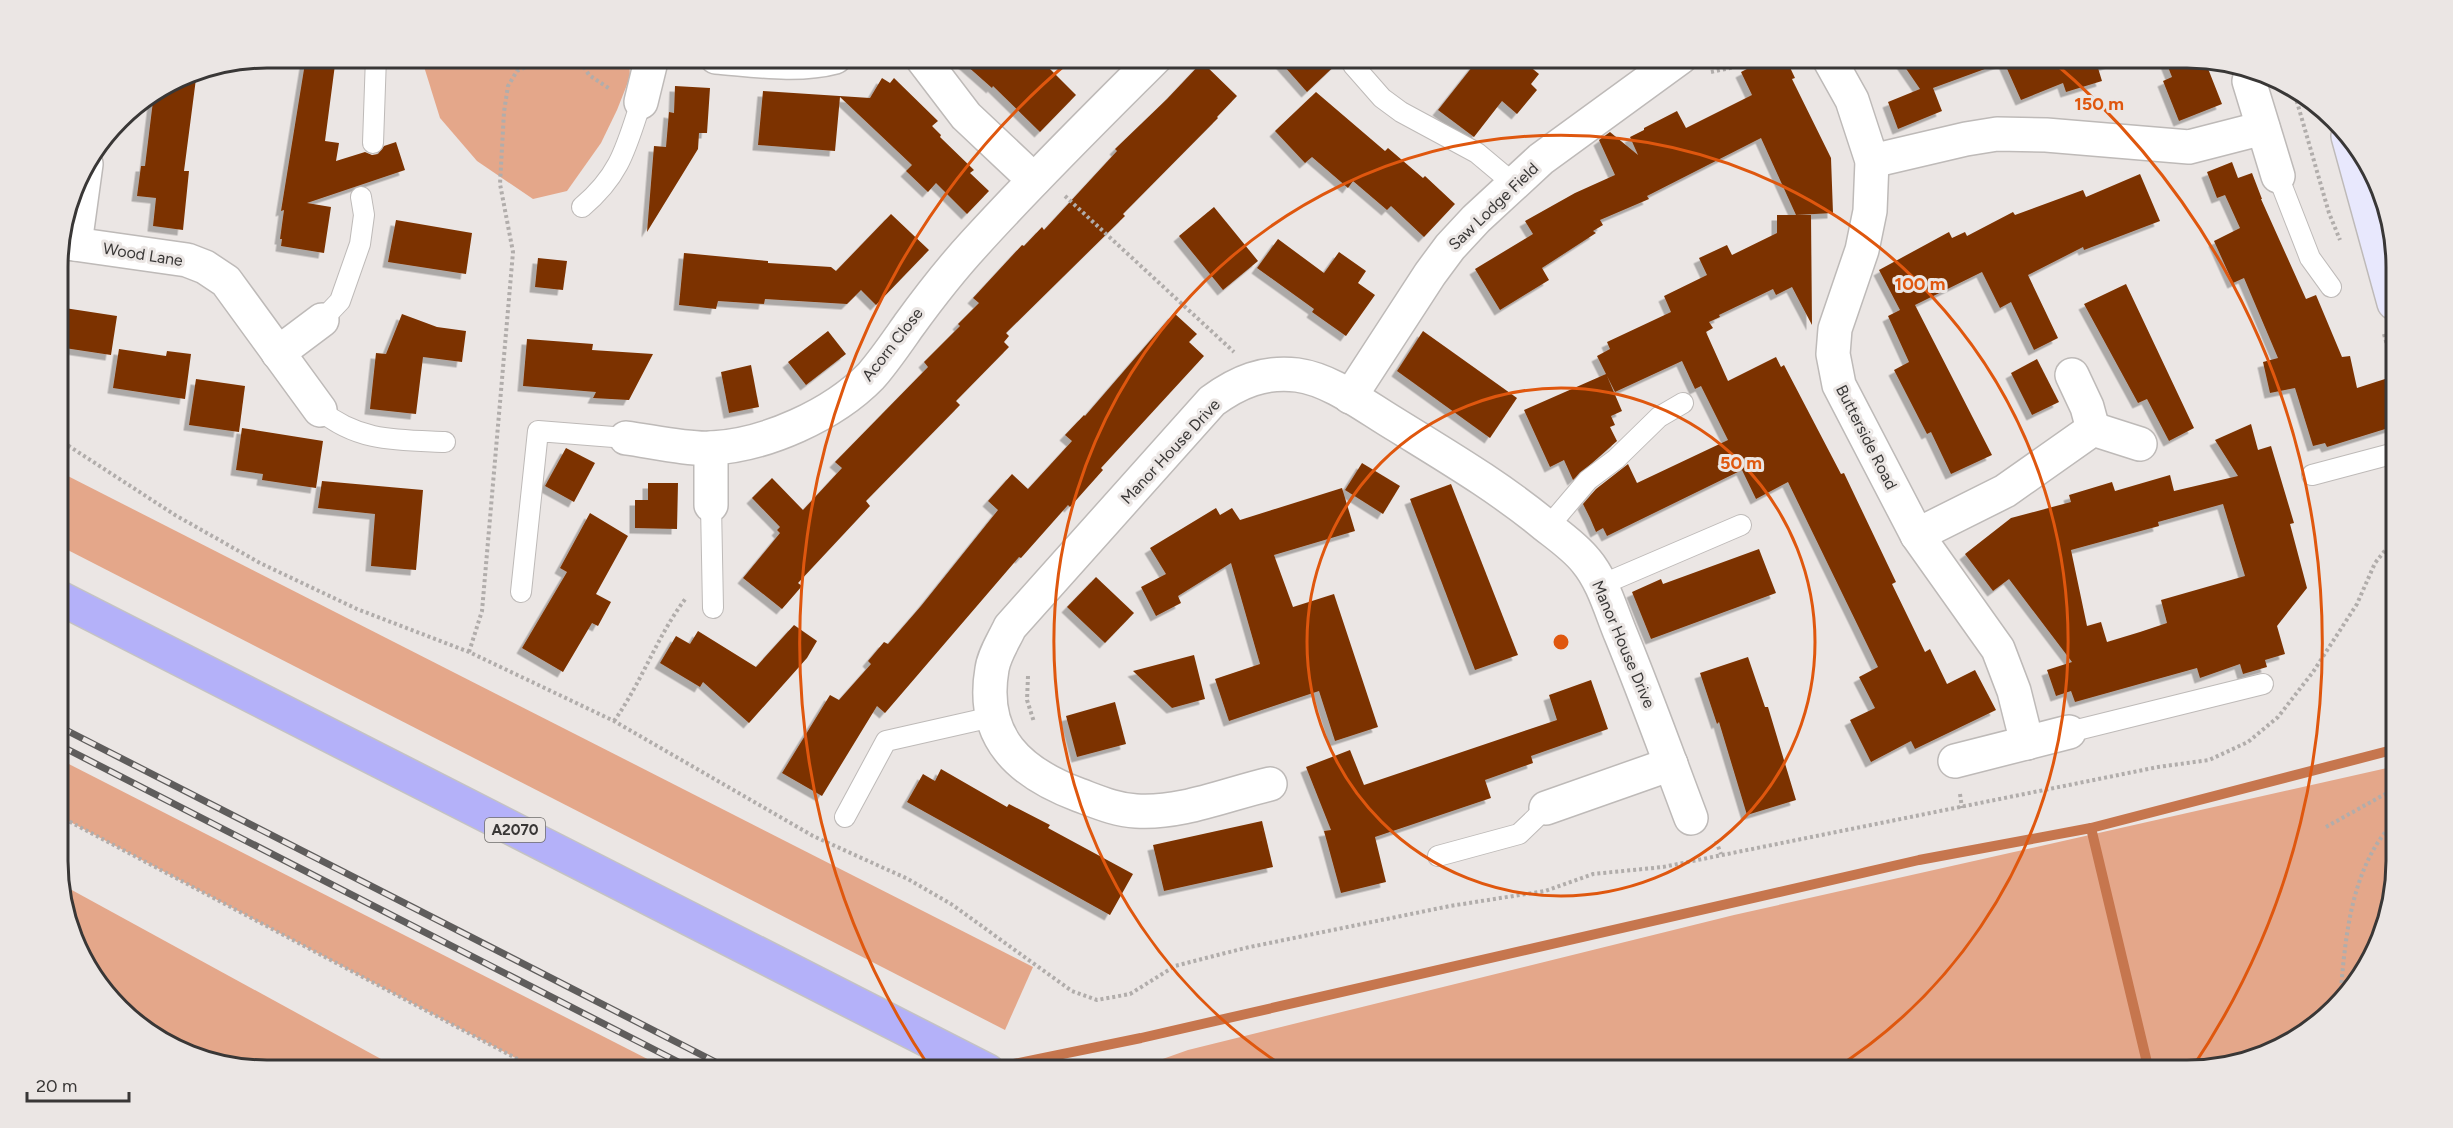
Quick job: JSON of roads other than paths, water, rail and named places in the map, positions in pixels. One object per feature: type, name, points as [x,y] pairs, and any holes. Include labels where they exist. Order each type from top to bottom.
[{"type":"highway","name":"A2070","points":[[68,602],[966,1060]]},
{"type":"street","points":[[640,102],[649,68]]},
{"type":"street","points":[[929,68],[966,116],[1037,176]]},
{"type":"street","name":"Acorn Close","points":[[626,438],[711,448],[754,441],[785,431],[818,415],[858,387],[884,360],[936,288],[974,243],[1145,68]]},
{"type":"street","name":"Saw Lodge Field","points":[[1350,397],[1449,247],[1541,159],[1666,68]]},
{"type":"street","name":"Butterside Road","points":[[1834,68],[1852,100],[1872,161],[1870,211],[1862,250],[1834,329],[1833,354],[1839,385],[1917,535],[1998,649],[2014,691],[2027,743]]},
{"type":"street","points":[[2249,78],[2278,176]]},
{"type":"street","points":[[1872,161],[1997,134],[2046,135],[2189,147],[2264,128]]},
{"type":"street","points":[[2355,161],[2386,274]]},
{"type":"street","name":"Wood Lane","points":[[70,233],[75,212]]},
{"type":"street","name":"Wood Lane","points":[[69,243],[187,260],[205,267],[226,281],[320,410]]},
{"type":"street","points":[[278,353],[322,320]]},
{"type":"street","name":"Manor House Drive","points":[[1270,784],[1166,810],[1136,811],[1114,808],[1051,785],[1030,772],[1001,739],[992,717],[992,668],[1010,627],[1212,401],[1233,386],[1261,376],[1297,375],[1322,383],[1350,397],[1481,477],[1548,527],[1587,562],[1601,585],[1654,715],[1691,818]]},
{"type":"street","points":[[2072,375],[2087,407],[2093,429]]},
{"type":"street","points":[[1917,535],[2005,491],[2093,429]]},
{"type":"street","points":[[2093,429],[2140,444]]},
{"type":"street","points":[[711,448],[711,505]]},
{"type":"street","points":[[1955,760],[2069,732]]},
{"type":"street","points":[[1546,808],[1671,764]]},
{"type":"lane","points":[[373,143],[376,68]]},
{"type":"lane","points":[[1356,68],[1382,98],[1401,112],[1477,153],[1514,184]]},
{"type":"lane","points":[[582,207],[599,193],[621,162],[640,102]]},
{"type":"lane","points":[[2278,176],[2310,258],[2331,287]]},
{"type":"lane","points":[[322,320],[340,301],[360,244],[364,215],[361,197]]},
{"type":"lane","points":[[1548,527],[1588,480],[1616,459],[1659,417],[1683,403]]},
{"type":"lane","points":[[320,410],[336,424],[354,432],[388,440],[445,442]]},
{"type":"lane","points":[[521,592],[538,430],[626,438]]},
{"type":"lane","points":[[2312,475],[2386,455]]},
{"type":"lane","points":[[711,505],[713,608]]},
{"type":"lane","points":[[1601,585],[1741,525]]},
{"type":"lane","points":[[2069,732],[2263,684]]},
{"type":"lane","points":[[845,817],[886,741],[992,717]]},
{"type":"lane","points":[[1438,856],[1520,834],[1546,808]]},
{"type":"waterway","points":[[1033,1060],[1141,1038],[1919,860],[2091,828],[2386,752]]},
{"type":"waterway","points":[[2091,828],[2146,1060]]},
{"type":"railway","points":[[68,731],[711,1060]]},
{"type":"railway","points":[[68,750],[675,1060]]}]
